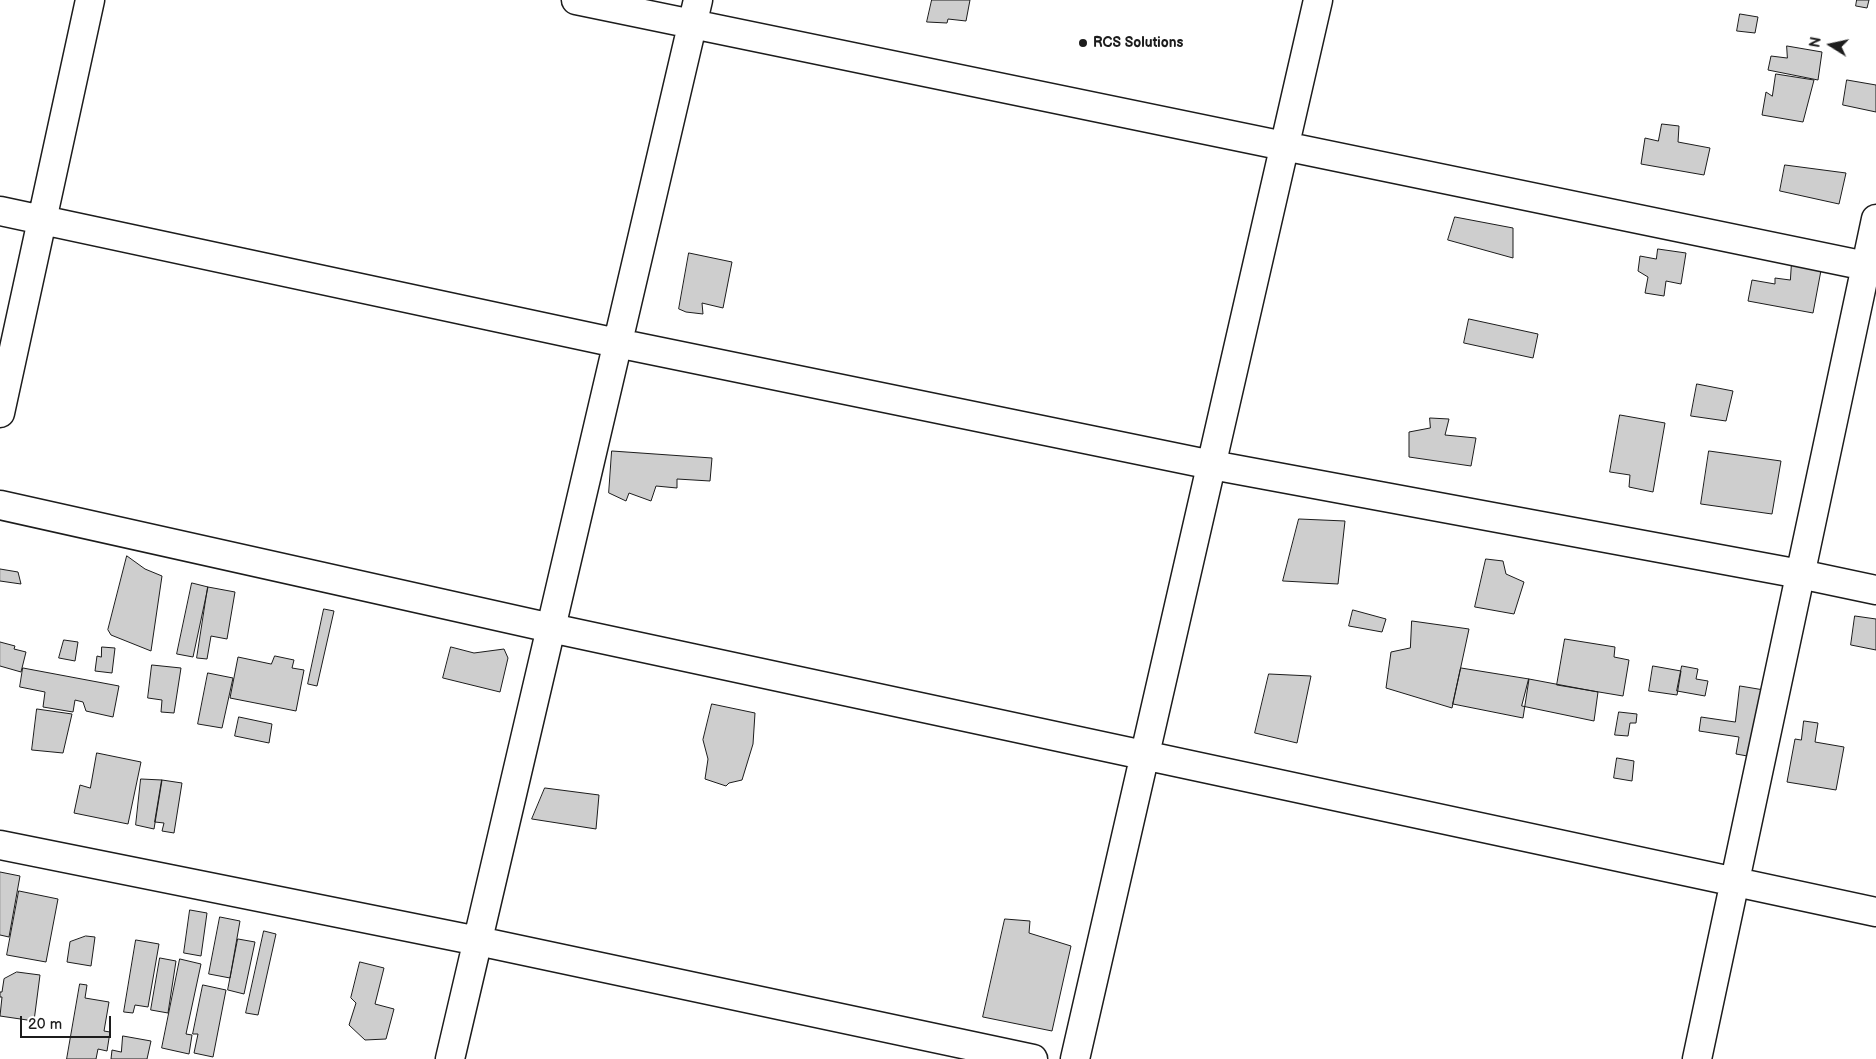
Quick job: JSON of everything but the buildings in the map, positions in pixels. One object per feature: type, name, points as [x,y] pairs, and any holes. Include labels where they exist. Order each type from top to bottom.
[{"type":"street","points":[[0,413],[90,0]]},
{"type":"street","points":[[576,0],[695,12],[1285,146],[1871,267]]},
{"type":"street","points":[[1076,1059],[1318,0]]},
{"type":"street","points":[[450,1059],[695,12]]},
{"type":"street","points":[[0,211],[617,343],[1212,465],[1800,574],[1876,590]]},
{"type":"street","points":[[1697,1059],[1800,574],[1871,267],[1876,219]]},
{"type":"street","points":[[0,505],[551,628],[1876,912]]},
{"type":"street","points":[[0,845],[478,941],[1033,1059]]},
{"type":"place","name":"RCS Solutions","points":[[1083,43]]}]
